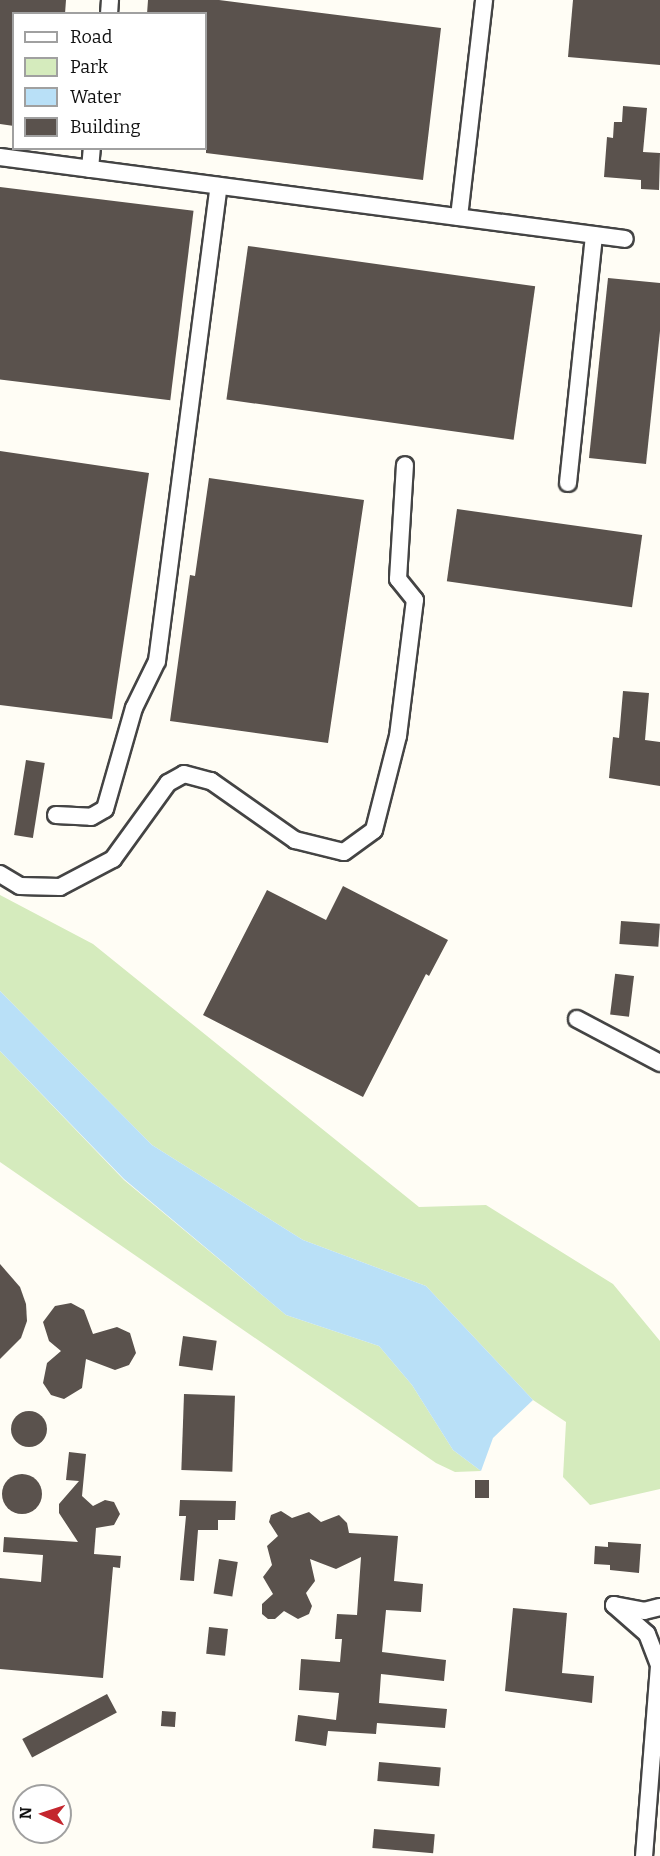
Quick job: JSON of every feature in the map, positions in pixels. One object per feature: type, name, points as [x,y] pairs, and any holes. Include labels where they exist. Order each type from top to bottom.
[{"type":"street","points":[[459,217],[484,0]]},
{"type":"street","points":[[90,169],[92,150]]},
{"type":"street","points":[[0,157],[625,239]]},
{"type":"street","points":[[56,815],[91,817],[105,809],[134,708],[157,661],[219,186]]},
{"type":"street","points":[[568,483],[594,235]]},
{"type":"street","points":[[0,874],[20,886],[60,887],[114,859],[168,783],[184,774],[212,781],[295,840],[344,852],[374,830],[398,736],[414,600],[398,579],[405,465]]},
{"type":"street","points":[[577,1018],[660,1063]]},
{"type":"street","points":[[644,1856],[659,1666],[646,1634],[614,1605],[645,1611],[660,1607]]},
{"type":"green space","points":[[0,895],[93,944],[419,1207],[486,1205],[613,1284],[660,1341],[660,1489],[590,1505],[563,1477],[566,1422],[533,1400],[426,1286],[303,1240],[152,1145],[0,991]]},
{"type":"green space","points":[[0,1051],[124,1180],[286,1315],[379,1346],[412,1385],[453,1450],[481,1471],[455,1472],[436,1463],[0,1162]]},
{"type":"water","points":[[0,991],[152,1145],[303,1240],[426,1286],[533,1400],[493,1438],[481,1471],[453,1450],[412,1385],[379,1346],[286,1315],[124,1179],[0,1051]]},
{"type":"building","points":[[0,0],[66,0],[65,12],[12,12],[12,126],[0,124]]},
{"type":"building","points":[[148,0],[219,0],[441,28],[423,180],[206,153],[207,12],[147,12]]},
{"type":"building","points":[[573,0],[660,0],[660,65],[568,57]]},
{"type":"building","points":[[623,106],[647,108],[643,152],[660,153],[659,190],[641,189],[641,180],[604,177],[607,137],[613,138],[614,122],[622,122]]},
{"type":"building","points":[[0,187],[194,211],[170,400],[0,379]]},
{"type":"building","points":[[248,246],[535,286],[514,440],[226,399]]},
{"type":"building","points":[[608,278],[660,283],[660,331],[646,464],[589,458]]},
{"type":"building","points":[[0,451],[149,473],[112,719],[0,705]]},
{"type":"building","points":[[209,478],[364,500],[328,743],[170,721],[190,575],[195,576]]},
{"type":"building","points":[[457,509],[642,535],[632,607],[447,581]]},
{"type":"building","points":[[623,691],[649,693],[645,740],[660,742],[660,786],[609,778],[613,737],[619,738]]},
{"type":"building","points":[[26,760],[45,763],[33,838],[14,835]]},
{"type":"building","points":[[343,886],[448,940],[429,976],[426,974],[363,1097],[203,1015],[267,890],[326,920]]},
{"type":"building","points":[[621,921],[660,924],[658,947],[619,944]]},
{"type":"building","points":[[615,974],[634,976],[629,1017],[610,1014]]},
{"type":"building","points":[[0,1264],[20,1287],[26,1304],[27,1321],[21,1338],[0,1359]]},
{"type":"building","points":[[71,1303],[84,1310],[93,1334],[117,1327],[130,1333],[136,1353],[129,1365],[115,1370],[86,1359],[82,1388],[64,1399],[51,1395],[43,1383],[47,1363],[61,1351],[49,1341],[43,1322],[55,1306]]},
{"type":"building","points":[[183,1336],[217,1341],[212,1370],[179,1366]]},
{"type":"building","points":[[184,1394],[235,1396],[232,1472],[181,1470]]},
{"type":"building","points":[[29,1411],[41,1417],[47,1429],[41,1441],[29,1447],[17,1441],[11,1429],[17,1417]]},
{"type":"building","points":[[69,1452],[86,1454],[82,1496],[93,1506],[105,1500],[114,1502],[120,1514],[114,1525],[96,1528],[94,1554],[121,1556],[120,1568],[113,1567],[103,1678],[0,1669],[0,1578],[41,1582],[43,1555],[3,1552],[4,1537],[78,1542],[59,1513],[59,1504],[79,1481],[66,1480]]},
{"type":"building","points":[[22,1474],[30,1475],[36,1480],[41,1486],[41,1502],[36,1508],[30,1513],[22,1514],[14,1513],[8,1508],[3,1502],[2,1494],[3,1486],[8,1480],[14,1475]]},
{"type":"building","points":[[475,1480],[489,1480],[489,1498],[475,1498]]},
{"type":"building","points":[[180,1500],[236,1501],[235,1520],[218,1520],[218,1530],[198,1530],[194,1581],[180,1580],[186,1516],[179,1516]]},
{"type":"building","points":[[281,1511],[292,1518],[309,1512],[321,1522],[339,1515],[347,1523],[349,1533],[398,1536],[394,1581],[423,1584],[421,1612],[386,1610],[382,1652],[446,1660],[444,1681],[381,1674],[379,1703],[447,1709],[445,1728],[377,1723],[376,1734],[328,1731],[326,1746],[295,1741],[298,1715],[336,1720],[339,1693],[299,1690],[301,1659],[340,1662],[342,1639],[335,1639],[337,1614],[357,1615],[361,1557],[336,1569],[310,1559],[315,1581],[306,1593],[312,1606],[309,1614],[298,1619],[284,1611],[275,1619],[268,1619],[262,1614],[262,1604],[273,1594],[263,1577],[272,1565],[267,1546],[278,1536],[269,1522],[271,1515]]},
{"type":"building","points":[[608,1542],[641,1544],[639,1573],[610,1570],[610,1565],[594,1564],[595,1546],[608,1547]]},
{"type":"building","points":[[219,1559],[238,1562],[232,1597],[214,1594]]},
{"type":"building","points":[[513,1608],[567,1613],[562,1673],[594,1676],[592,1703],[505,1691]]},
{"type":"building","points":[[209,1627],[228,1629],[225,1656],[206,1654]]},
{"type":"building","points":[[107,1694],[117,1713],[32,1758],[22,1739]]},
{"type":"building","points":[[162,1711],[176,1712],[175,1727],[161,1726]]},
{"type":"building","points":[[379,1762],[441,1767],[439,1786],[377,1781]]},
{"type":"building","points":[[374,1829],[435,1834],[433,1853],[372,1848]]}]
